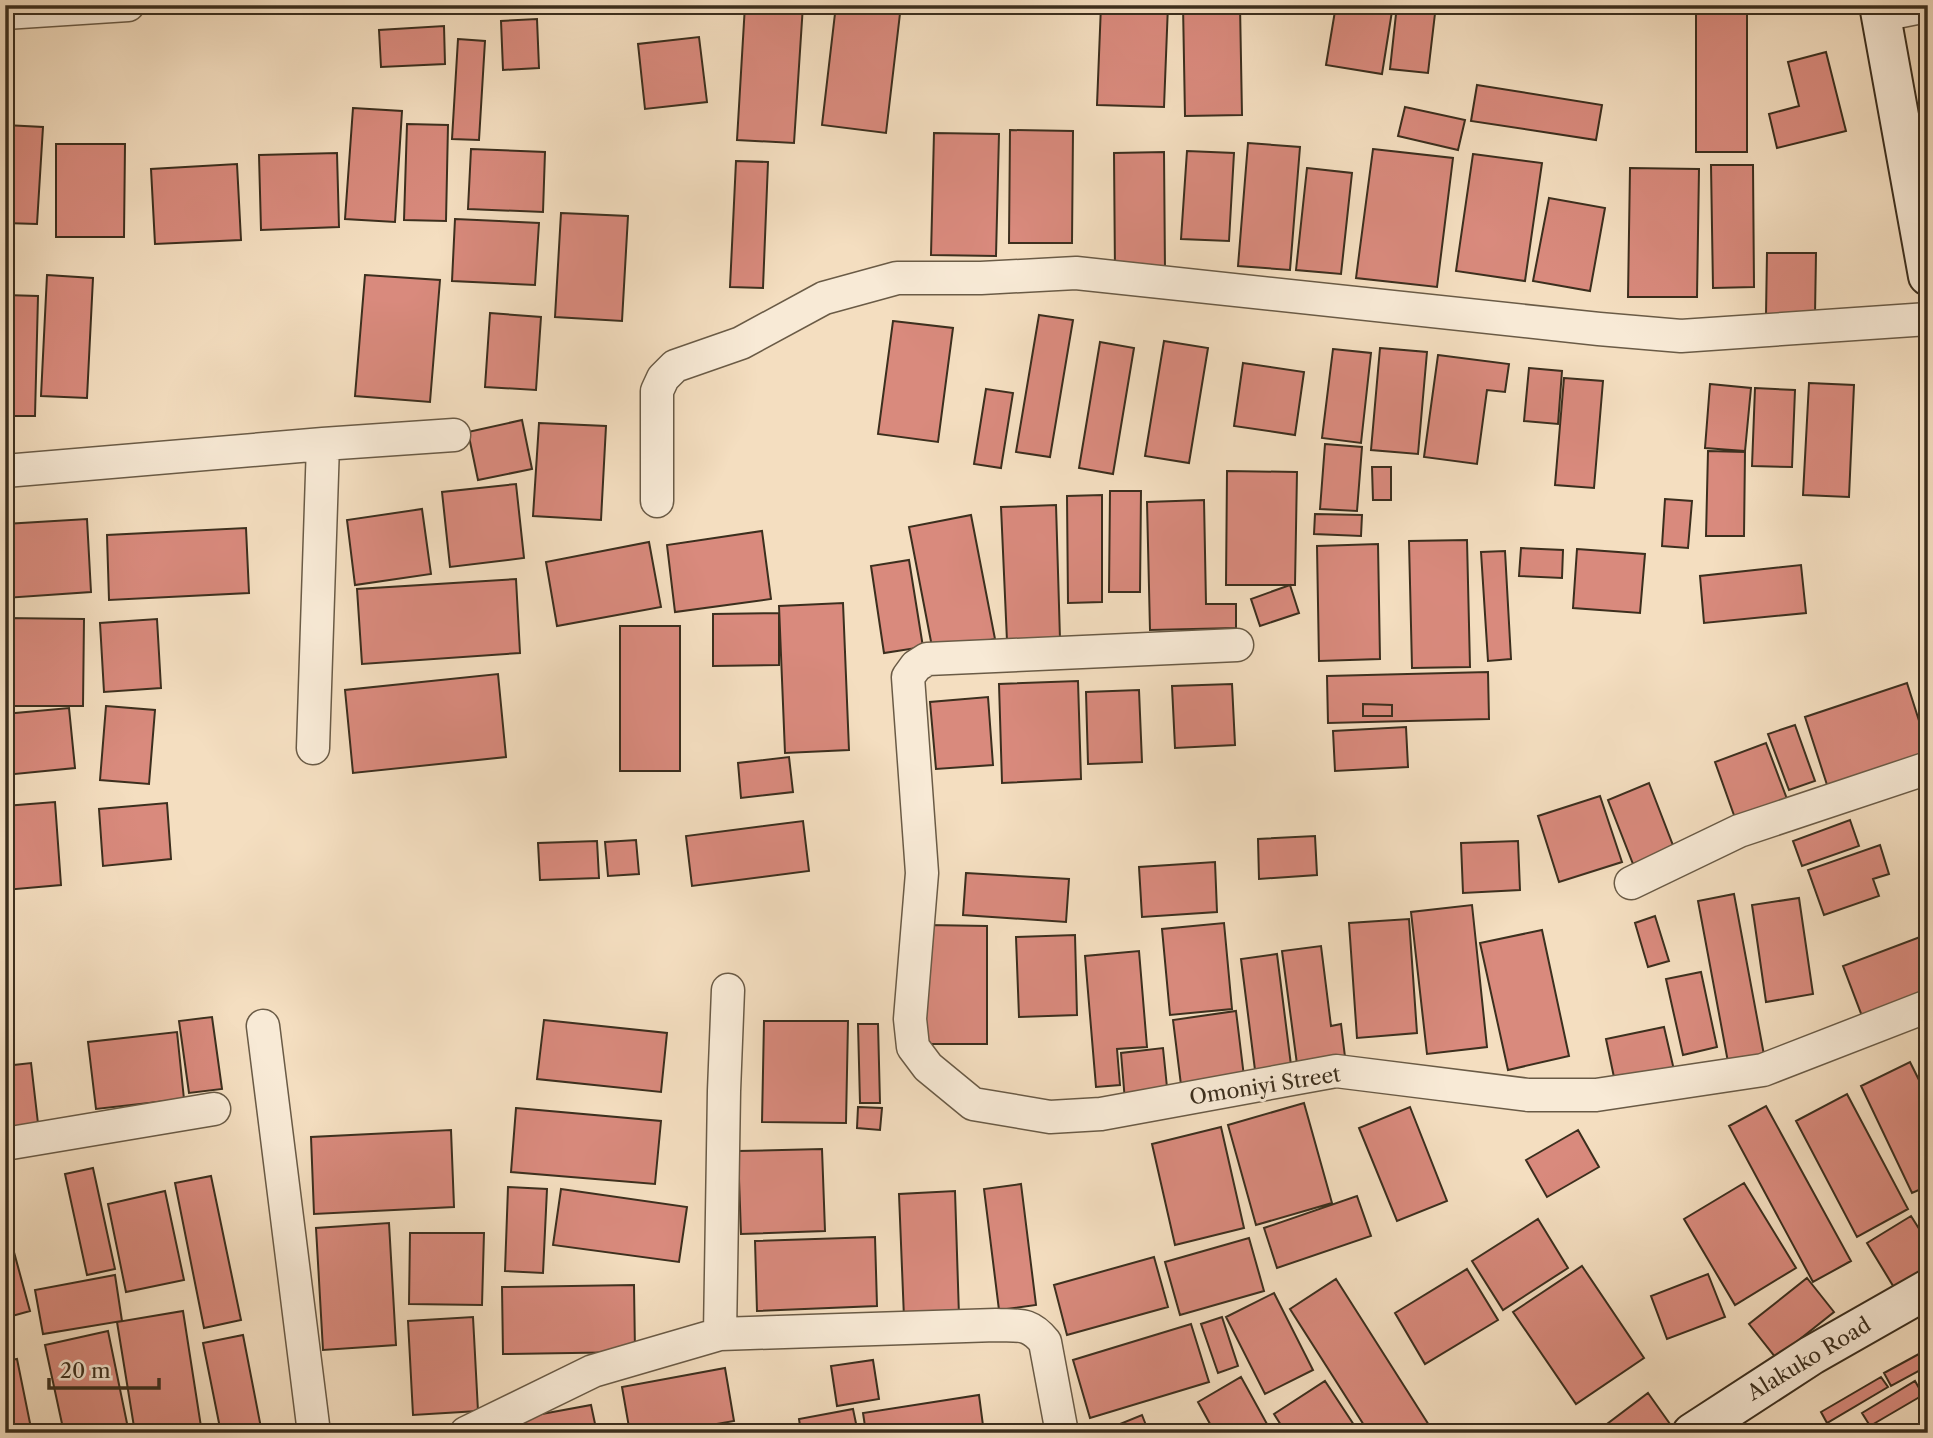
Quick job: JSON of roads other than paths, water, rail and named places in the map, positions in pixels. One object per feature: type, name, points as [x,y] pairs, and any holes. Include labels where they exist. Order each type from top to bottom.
[{"type":"main road","points":[[1881,14],[1927,269]]},
{"type":"main road","name":"Alakuko Road","points":[[1692,1433],[1812,1356],[1928,1289]]},
{"type":"street","points":[[5,13],[128,5]]},
{"type":"street","points":[[657,501],[657,391],[663,377],[675,366],[741,343],[824,298],[897,278],[981,278],[1076,273],[1599,330],[1681,335],[1928,319]]},
{"type":"street","points":[[5,471],[454,435]]},
{"type":"street","points":[[313,748],[323,444]]},
{"type":"street","name":"Omoniyi Street","points":[[1237,645],[927,659],[916,666],[908,677],[922,873],[910,1019],[913,1047],[928,1067],[973,1104],[1050,1117],[1101,1114],[1336,1071],[1528,1095],[1596,1095],[1763,1070],[1928,1006]]},
{"type":"street","points":[[1631,883],[1739,831],[1928,768]]},
{"type":"street","points":[[720,1334],[728,989]]},
{"type":"street","points":[[263,1026],[314,1433]]},
{"type":"street","points":[[5,1144],[214,1109]]},
{"type":"street","points":[[466,1433],[593,1371],[720,1334],[996,1325],[1028,1326],[1037,1331],[1045,1342],[1062,1433]]},
{"type":"lane","points":[[1881,14],[1928,13]]}]
